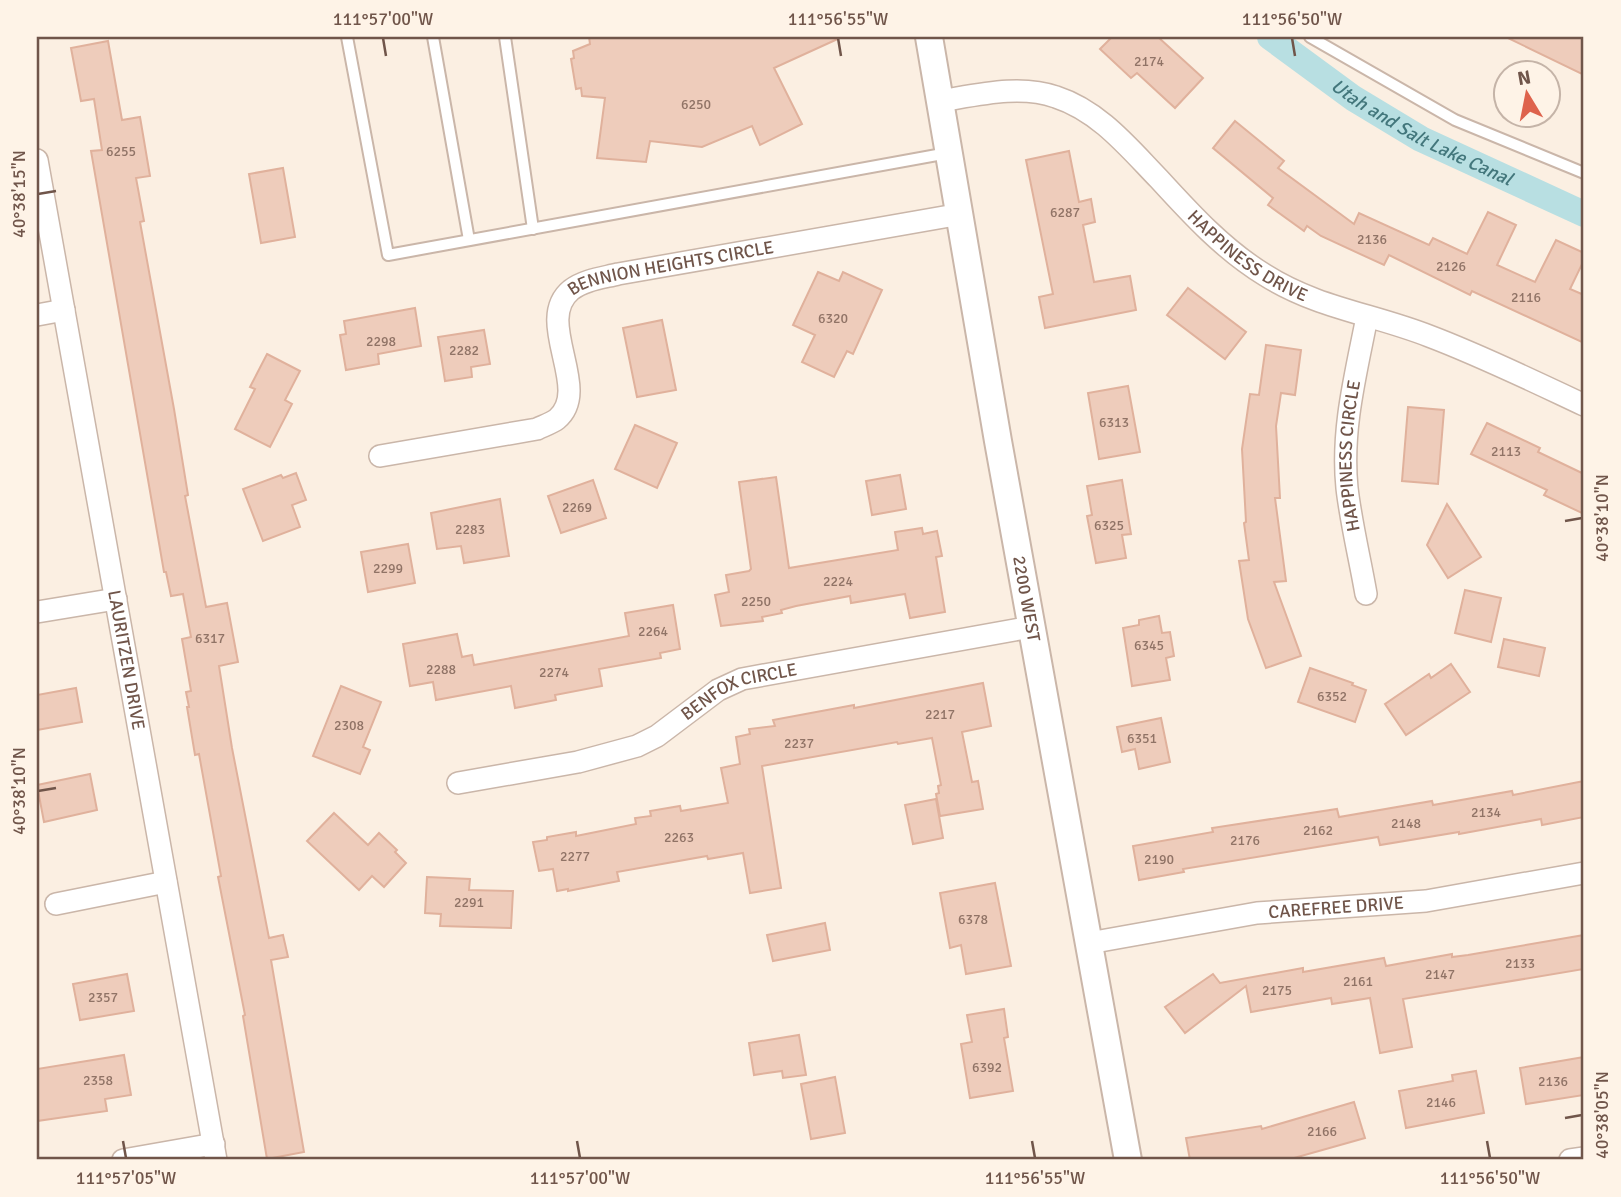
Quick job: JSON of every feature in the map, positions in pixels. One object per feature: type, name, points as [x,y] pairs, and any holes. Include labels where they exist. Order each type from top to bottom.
[{"type":"street","name":"2200 WEST","points":[[929,37],[1031,627],[1128,1160]]},
{"type":"street","name":"HAPPINESS DRIVE","points":[[940,101],[1022,91],[1054,96],[1083,108],[1110,130],[1237,256],[1297,293],[1332,307],[1427,335],[1584,405]]},
{"type":"street","name":"LAURITZEN DRIVE","points":[[37,160],[215,1152]]},
{"type":"street","name":"BENNION HEIGHTS CIRCLE","points":[[380,456],[537,429],[557,419],[568,404],[569,386],[558,324],[559,308],[569,291],[586,282],[618,274],[961,214]]},
{"type":"street","points":[[37,315],[64,310]]},
{"type":"street","name":"HAPPINESS CIRCLE","points":[[1366,594],[1347,487],[1346,447],[1349,406],[1367,317]]},
{"type":"street","points":[[37,612],[116,599]]},
{"type":"street","name":"BENFOX CIRCLE","points":[[458,783],[578,762],[637,746],[657,736],[719,690],[742,679],[1031,627]]},
{"type":"street","name":"CAREFREE DRIVE","points":[[1089,943],[1257,913],[1426,901],[1584,873]]},
{"type":"street","points":[[55,904],[166,883]]},
{"type":"street","points":[[123,1160],[215,1152]]},
{"type":"street","points":[[1570,1160],[1584,1158]]},
{"type":"lane","points":[[347,37],[388,255],[950,153]]},
{"type":"lane","points":[[433,37],[469,240]]},
{"type":"lane","points":[[505,37],[533,229]]},
{"type":"lane","points":[[1310,37],[1455,120],[1584,173]]},
{"type":"building","points":[[589,37],[842,37],[774,68],[802,124],[760,145],[752,126],[702,147],[650,141],[646,162],[597,158],[605,98],[582,96],[581,88],[576,89],[571,59],[574,58],[573,51],[590,44]]},
{"type":"building","points":[[1112,37],[1158,37],[1203,78],[1175,108],[1137,73],[1131,78],[1100,49]]},
{"type":"building","points":[[1506,37],[1584,37],[1584,75],[1562,64],[1562,60],[1553,60]]},
{"type":"building","points":[[108,41],[122,120],[140,117],[150,176],[136,178],[144,221],[140,222],[174,409],[188,495],[185,496],[206,607],[227,603],[238,662],[219,666],[232,748],[269,938],[283,935],[288,957],[271,960],[304,1152],[267,1159],[243,1016],[245,1015],[218,877],[221,876],[199,754],[195,755],[187,707],[186,692],[191,691],[182,639],[191,637],[183,594],[171,596],[164,572],[91,151],[102,150],[94,99],[81,101],[71,48]]},
{"type":"building","points":[[1235,121],[1284,161],[1278,168],[1354,224],[1359,213],[1429,245],[1433,238],[1467,254],[1488,212],[1516,225],[1497,265],[1535,282],[1556,240],[1584,253],[1584,260],[1570,289],[1584,295],[1584,343],[1472,291],[1470,295],[1389,255],[1384,265],[1321,236],[1307,226],[1304,231],[1268,205],[1273,198],[1213,148]]},
{"type":"building","points":[[1069,151],[1079,202],[1091,199],[1095,222],[1083,225],[1094,282],[1130,276],[1136,310],[1045,328],[1039,297],[1053,294],[1026,160]]},
{"type":"building","points":[[283,168],[295,237],[261,243],[249,174]]},
{"type":"building","points":[[818,272],[839,281],[843,272],[882,290],[853,354],[847,351],[834,377],[802,362],[815,335],[793,325]]},
{"type":"building","points":[[1188,288],[1246,332],[1225,359],[1167,315]]},
{"type":"building","points":[[415,308],[421,346],[378,354],[379,364],[346,370],[340,335],[346,334],[344,321]]},
{"type":"building","points":[[662,320],[676,390],[637,397],[623,328]]},
{"type":"building","points":[[484,330],[490,364],[471,367],[472,377],[445,381],[438,337]]},
{"type":"building","points":[[1266,345],[1301,350],[1295,395],[1281,393],[1276,426],[1280,498],[1275,498],[1286,581],[1274,582],[1301,656],[1266,668],[1248,619],[1239,561],[1249,560],[1244,523],[1242,449],[1250,394],[1259,395]]},
{"type":"building","points":[[267,354],[300,371],[285,400],[292,404],[270,447],[235,429],[255,389],[250,387]]},
{"type":"building","points":[[1128,386],[1140,452],[1099,459],[1088,393]]},
{"type":"building","points":[[1408,407],[1444,410],[1438,484],[1402,481]]},
{"type":"building","points":[[1487,423],[1540,448],[1538,452],[1584,474],[1584,514],[1544,495],[1547,490],[1471,454]]},
{"type":"building","points":[[635,425],[677,443],[657,488],[615,469]]},
{"type":"building","points":[[296,473],[306,500],[292,505],[300,527],[263,541],[243,489],[281,475],[283,478]]},
{"type":"building","points":[[900,475],[906,509],[872,515],[866,481]]},
{"type":"building","points":[[776,477],[789,568],[898,550],[895,532],[922,528],[923,534],[937,531],[942,556],[936,557],[945,612],[910,618],[905,594],[851,603],[850,596],[781,610],[782,613],[762,617],[763,621],[721,626],[715,595],[729,592],[726,575],[751,569],[739,482]]},
{"type":"building","points":[[593,480],[606,518],[561,533],[548,496]]},
{"type":"building","points":[[1122,480],[1131,534],[1122,535],[1126,558],[1096,563],[1087,516],[1092,515],[1087,486]]},
{"type":"building","points":[[500,499],[509,556],[464,563],[461,546],[437,549],[431,513]]},
{"type":"building","points":[[1447,504],[1481,557],[1448,578],[1427,545]]},
{"type":"building","points":[[408,544],[415,583],[368,592],[361,552]]},
{"type":"building","points":[[1465,590],[1501,598],[1491,642],[1455,633]]},
{"type":"building","points":[[673,605],[680,649],[660,653],[661,658],[599,669],[602,686],[555,695],[556,700],[515,708],[511,686],[436,700],[433,682],[410,686],[403,644],[457,634],[462,657],[472,655],[474,665],[629,636],[625,613]]},
{"type":"building","points":[[1159,616],[1162,633],[1170,632],[1174,656],[1166,658],[1170,680],[1132,686],[1123,628],[1139,625],[1139,620]]},
{"type":"building","points":[[1504,639],[1545,648],[1539,676],[1498,667]]},
{"type":"building","points":[[1451,664],[1470,692],[1406,735],[1385,704],[1429,674],[1431,678]]},
{"type":"building","points":[[1310,668],[1366,690],[1355,722],[1298,702]]},
{"type":"building","points":[[983,683],[991,726],[962,732],[972,782],[978,781],[983,809],[940,816],[936,794],[939,793],[938,786],[941,785],[932,738],[898,744],[897,742],[762,766],[781,888],[750,893],[743,853],[708,859],[707,856],[617,872],[619,881],[568,891],[557,891],[553,869],[539,871],[533,842],[547,840],[547,837],[576,832],[576,836],[636,824],[635,818],[651,816],[650,811],[680,806],[681,811],[728,803],[721,768],[740,764],[736,737],[750,734],[749,729],[775,726],[773,720],[854,705],[854,708]]},
{"type":"building","points":[[341,686],[381,702],[363,747],[370,750],[360,774],[313,756]]},
{"type":"building","points":[[76,688],[82,722],[37,730],[37,695]]},
{"type":"building","points":[[1161,718],[1170,762],[1139,769],[1135,749],[1122,752],[1117,727]]},
{"type":"building","points":[[90,774],[97,810],[44,822],[37,785]]},
{"type":"building","points":[[1584,781],[1584,817],[1542,825],[1541,819],[1380,845],[1378,837],[1183,869],[1184,872],[1139,880],[1133,846],[1213,832],[1212,828],[1337,809],[1339,817],[1432,801],[1433,805],[1512,791],[1513,795]]},
{"type":"building","points":[[936,799],[943,838],[913,844],[905,805]]},
{"type":"building","points":[[334,813],[368,845],[379,833],[406,863],[384,887],[372,876],[359,890],[307,841]]},
{"type":"building","points":[[427,877],[470,879],[469,890],[513,891],[511,928],[440,926],[441,914],[425,913]]},
{"type":"building","points":[[995,883],[1011,966],[966,974],[961,945],[950,948],[940,893]]},
{"type":"building","points":[[825,923],[830,950],[773,961],[767,935]]},
{"type":"building","points":[[1584,935],[1584,969],[1403,999],[1412,1047],[1380,1053],[1370,998],[1332,1004],[1331,998],[1251,1012],[1246,986],[1185,1033],[1165,1007],[1213,974],[1220,983],[1303,968],[1303,972],[1384,958],[1386,966]]},
{"type":"building","points":[[127,974],[134,1011],[80,1020],[73,984]]},
{"type":"building","points":[[1004,1009],[1008,1037],[1004,1038],[1013,1091],[970,1098],[961,1044],[972,1042],[967,1015]]},
{"type":"building","points":[[799,1035],[806,1075],[783,1078],[782,1071],[754,1075],[749,1043]]},
{"type":"building","points":[[124,1055],[131,1095],[105,1099],[107,1111],[37,1121],[37,1069]]},
{"type":"building","points":[[1584,1057],[1584,1095],[1526,1104],[1520,1068]]},
{"type":"building","points":[[1476,1071],[1484,1113],[1406,1128],[1399,1091],[1453,1081],[1452,1075]]},
{"type":"building","points":[[835,1077],[845,1133],[811,1139],[801,1084]]},
{"type":"building","points":[[1354,1102],[1365,1138],[1287,1160],[1190,1160],[1186,1138],[1261,1126],[1262,1129]]},
{"type":"waterway","name":"Utah and Salt Lake Canal","points":[[1270,37],[1353,98],[1421,139],[1584,214]]}]
